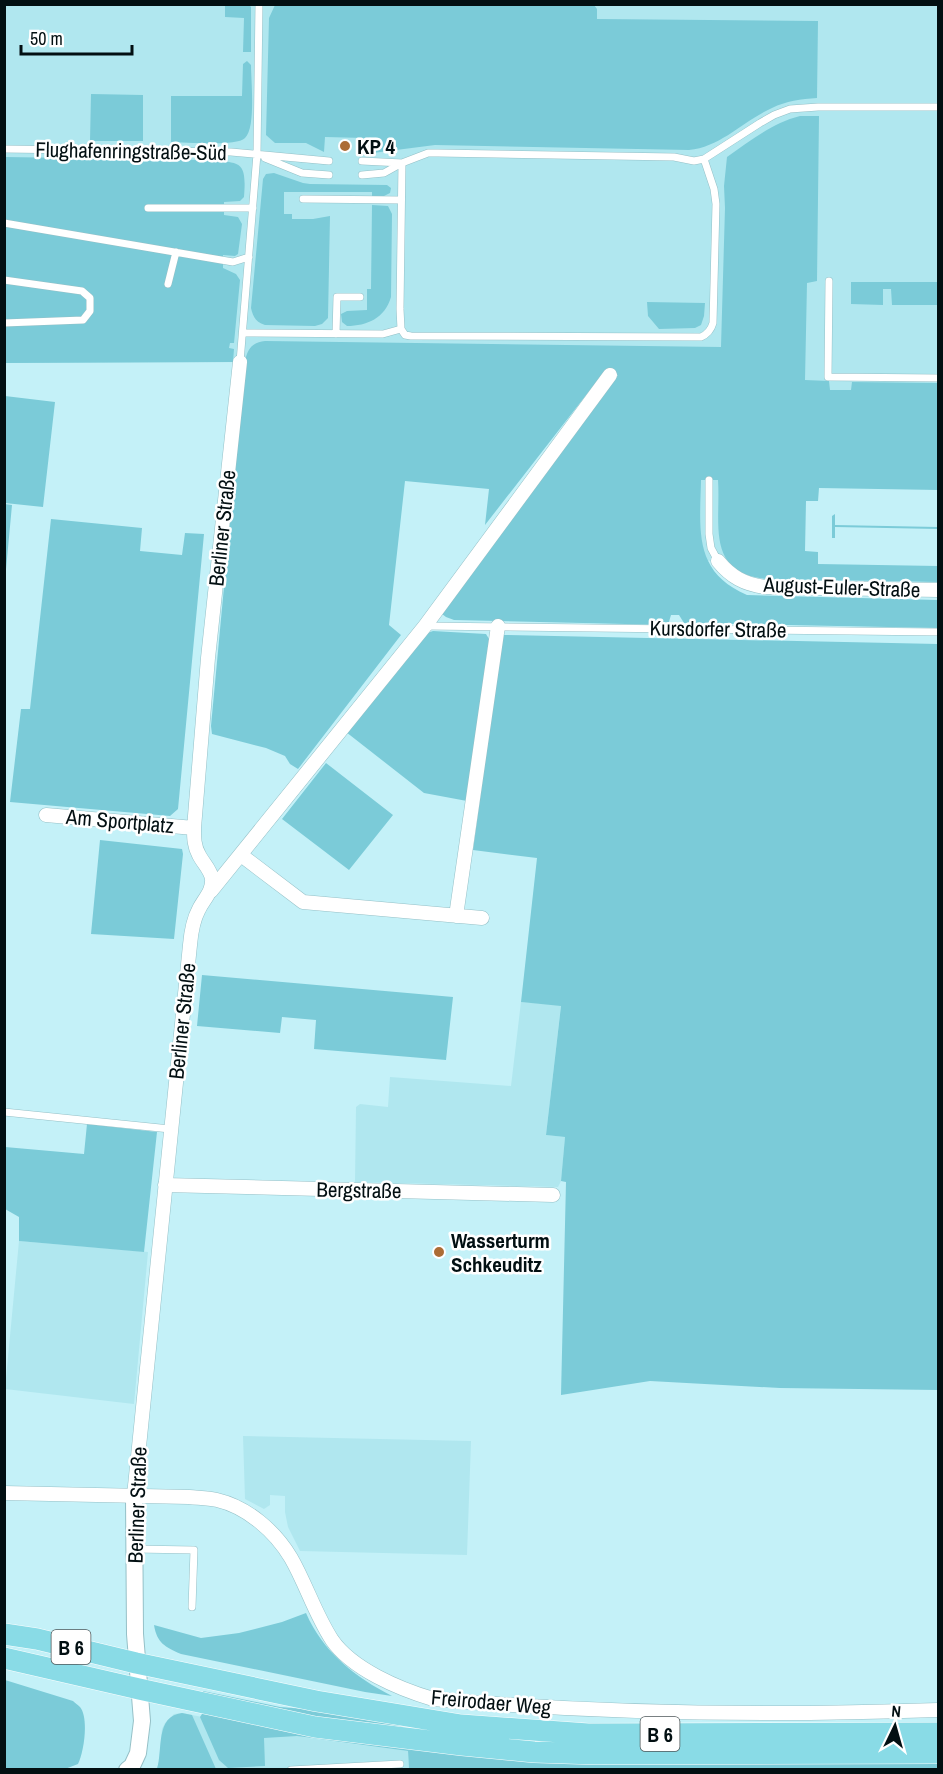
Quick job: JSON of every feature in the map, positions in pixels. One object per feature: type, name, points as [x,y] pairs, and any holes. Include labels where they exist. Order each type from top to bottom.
[{"type":"main road","name":"B 6","points":[[4,1634],[37,1639],[136,1663],[316,1701],[460,1725],[588,1734],[939,1733]]},
{"type":"main road","name":"B 6","points":[[4,1658],[315,1727],[462,1745],[534,1752],[595,1754],[939,1753]]},
{"type":"street","name":"Berliner Straße","points":[[133,1768],[142,1735],[136,1663],[134,1496],[170,1129],[193,925],[198,909],[210,892],[212,880],[209,869],[194,843],[194,828],[208,658],[240,362]]},
{"type":"street","points":[[210,892],[425,626],[610,375]]},
{"type":"street","name":"August-Euler-Straße","points":[[718,561],[736,579],[749,584],[939,590]]},
{"type":"street","points":[[456,916],[498,626]]},
{"type":"street","name":"Am Sportplatz","points":[[46,814],[194,828]]},
{"type":"street","points":[[241,855],[303,902],[482,918]]},
{"type":"street","name":"Bergstraße","points":[[165,1185],[553,1195]]},
{"type":"street","name":"Freirodaer Weg","points":[[4,1493],[189,1497],[217,1500],[241,1510],[268,1529],[290,1557],[333,1641],[360,1667],[409,1692],[433,1699],[609,1711],[939,1710]]},
{"type":"lane","points":[[240,362],[257,154],[260,4]]},
{"type":"lane","points":[[362,175],[384,173],[419,156],[438,153],[674,157],[694,161],[704,159],[774,115],[790,110],[818,107],[939,107]]},
{"type":"lane","name":"Flughafenringstraße-Süd","points":[[4,149],[231,152],[329,161]]},
{"type":"lane","points":[[257,154],[302,173],[329,174]]},
{"type":"lane","points":[[402,163],[400,309],[401,329],[405,335],[694,338],[707,334],[713,323],[716,204],[714,189],[704,159]]},
{"type":"lane","points":[[362,161],[402,163]]},
{"type":"lane","points":[[303,199],[401,200]]},
{"type":"lane","points":[[148,208],[253,208]]},
{"type":"lane","points":[[4,223],[233,262],[249,257]]},
{"type":"lane","points":[[168,285],[176,252]]},
{"type":"lane","points":[[4,280],[82,291],[90,298],[90,311],[83,320],[4,323]]},
{"type":"lane","points":[[829,281],[828,377],[939,378]]},
{"type":"lane","points":[[336,334],[337,297],[360,297]]},
{"type":"lane","points":[[244,333],[383,334],[401,329]]},
{"type":"lane","points":[[709,480],[709,534],[711,548],[718,561]]},
{"type":"lane","name":"Kursdorfer Straße","points":[[425,626],[939,632]]},
{"type":"lane","points":[[4,1112],[170,1129]]},
{"type":"lane","points":[[134,1549],[194,1550],[192,1607]]},
{"type":"lane","points":[[291,1770],[400,1764]]},
{"type":"shaded area","points":[[4,5],[938,5],[938,475],[806,473],[796,563],[681,560],[682,370],[245,362],[5,363]]},
{"type":"shaded area","points":[[225,5],[249,5],[251,7],[251,52],[243,52],[244,18],[225,17]]},
{"type":"shaded area","points":[[275,5],[594,5],[597,9],[597,19],[818,21],[817,98],[777,106],[761,113],[722,139],[701,148],[689,150],[435,145],[365,154],[365,138],[325,137],[324,152],[306,143],[275,143],[266,135],[269,18]]},
{"type":"shaded area","points":[[247,61],[251,65],[252,104],[251,125],[245,138],[240,141],[221,143],[171,142],[171,96],[242,96],[243,64]]},
{"type":"shaded area","points":[[91,94],[143,95],[143,141],[90,141]]},
{"type":"shaded area","points":[[800,116],[819,116],[817,281],[807,283],[805,380],[829,381],[830,390],[851,390],[852,382],[938,383],[938,490],[819,488],[818,501],[806,501],[805,551],[818,552],[818,564],[938,566],[938,582],[766,579],[747,575],[733,567],[720,543],[718,480],[701,480],[700,516],[703,548],[708,562],[717,574],[729,586],[747,595],[938,600],[938,628],[684,623],[679,615],[671,615],[668,625],[454,620],[438,611],[618,375],[604,372],[485,525],[489,489],[405,481],[389,625],[401,635],[298,769],[290,764],[285,756],[266,748],[212,734],[245,362],[251,347],[265,341],[721,347],[724,186],[727,157],[771,128]]},
{"type":"shaded area","points":[[5,157],[206,160],[239,165],[244,176],[244,197],[240,201],[224,202],[224,215],[238,217],[242,224],[238,254],[223,255],[223,268],[236,274],[240,280],[234,343],[230,343],[229,348],[234,349],[233,362],[5,363]]},
{"type":"shaded area","points":[[274,173],[310,184],[387,185],[391,188],[390,193],[384,196],[372,196],[372,192],[284,192],[284,214],[292,214],[292,219],[330,216],[328,318],[322,324],[315,326],[265,325],[257,321],[251,308],[263,179],[266,174]]},
{"type":"shaded area","points":[[372,205],[388,206],[392,214],[391,297],[384,310],[374,319],[347,326],[342,322],[341,314],[347,311],[367,310],[367,289],[371,289]]},
{"type":"shaded area","points":[[851,282],[938,282],[938,305],[892,305],[891,289],[883,289],[883,305],[851,304]]},
{"type":"shaded area","points":[[647,302],[705,303],[701,325],[695,328],[659,329],[648,316]]},
{"type":"shaded area","points":[[5,396],[55,402],[43,507],[5,503]]},
{"type":"shaded area","points":[[4,504],[12,505],[5,580]]},
{"type":"shaded area","points":[[835,514],[835,525],[938,527],[938,529],[835,527],[835,538],[832,538],[832,516]]},
{"type":"shaded area","points":[[51,519],[142,528],[140,551],[182,555],[185,533],[204,534],[178,809],[170,816],[10,802],[21,709],[30,709]]},
{"type":"shaded area","points":[[433,631],[486,634],[489,639],[467,801],[424,793],[346,732],[422,635]]},
{"type":"shaded area","points":[[504,635],[938,644],[938,1390],[780,1388],[650,1381],[561,1395],[566,1182],[561,1181],[565,1137],[546,1135],[561,1006],[521,1002],[537,858],[473,850]]},
{"type":"shaded area","points":[[326,763],[393,815],[349,870],[282,819]]},
{"type":"shaded area","points":[[100,840],[182,849],[174,939],[91,934]]},
{"type":"shaded area","points":[[202,975],[453,997],[446,1060],[314,1049],[316,1020],[282,1017],[280,1033],[197,1026]]},
{"type":"shaded area","points":[[521,1002],[561,1005],[546,1135],[565,1137],[561,1181],[558,1187],[355,1182],[356,1107],[360,1104],[388,1107],[390,1077],[511,1086]]},
{"type":"shaded area","points":[[87,1124],[157,1132],[144,1252],[19,1241],[19,1217],[5,1209],[5,1147],[84,1154]]},
{"type":"shaded area","points":[[19,1241],[148,1252],[134,1404],[5,1389]]},
{"type":"shaded area","points":[[243,1436],[471,1441],[467,1555],[300,1551],[288,1527],[285,1496],[270,1495],[270,1505],[264,1509],[245,1499]]},
{"type":"shaded area","points":[[306,1613],[321,1640],[342,1662],[365,1681],[392,1696],[181,1654],[163,1644],[157,1636],[154,1625],[201,1638],[239,1633]]},
{"type":"shaded area","points":[[5,1680],[73,1701],[80,1707],[83,1712],[85,1735],[78,1764],[65,1769],[5,1769]]},
{"type":"shaded area","points":[[203,1691],[280,1707],[683,1747],[521,1742],[344,1722],[202,1695]]},
{"type":"shaded area","points":[[201,1710],[347,1738],[938,1761],[938,1769],[409,1769],[408,1751],[297,1736],[264,1738],[265,1766],[228,1768],[219,1760],[200,1717]]},
{"type":"shaded area","points":[[182,1713],[308,1738],[408,1751],[409,1769],[156,1770],[159,1762],[162,1729],[174,1714]]},
{"type":"shaded area","points":[[182,1713],[192,1715],[216,1769],[157,1769],[164,1727],[173,1715]]},
{"type":"place","name":"KP 4","points":[[345,146]]},
{"type":"place","name":"Wasserturm Schkeuditz","points":[[439,1252]]}]
